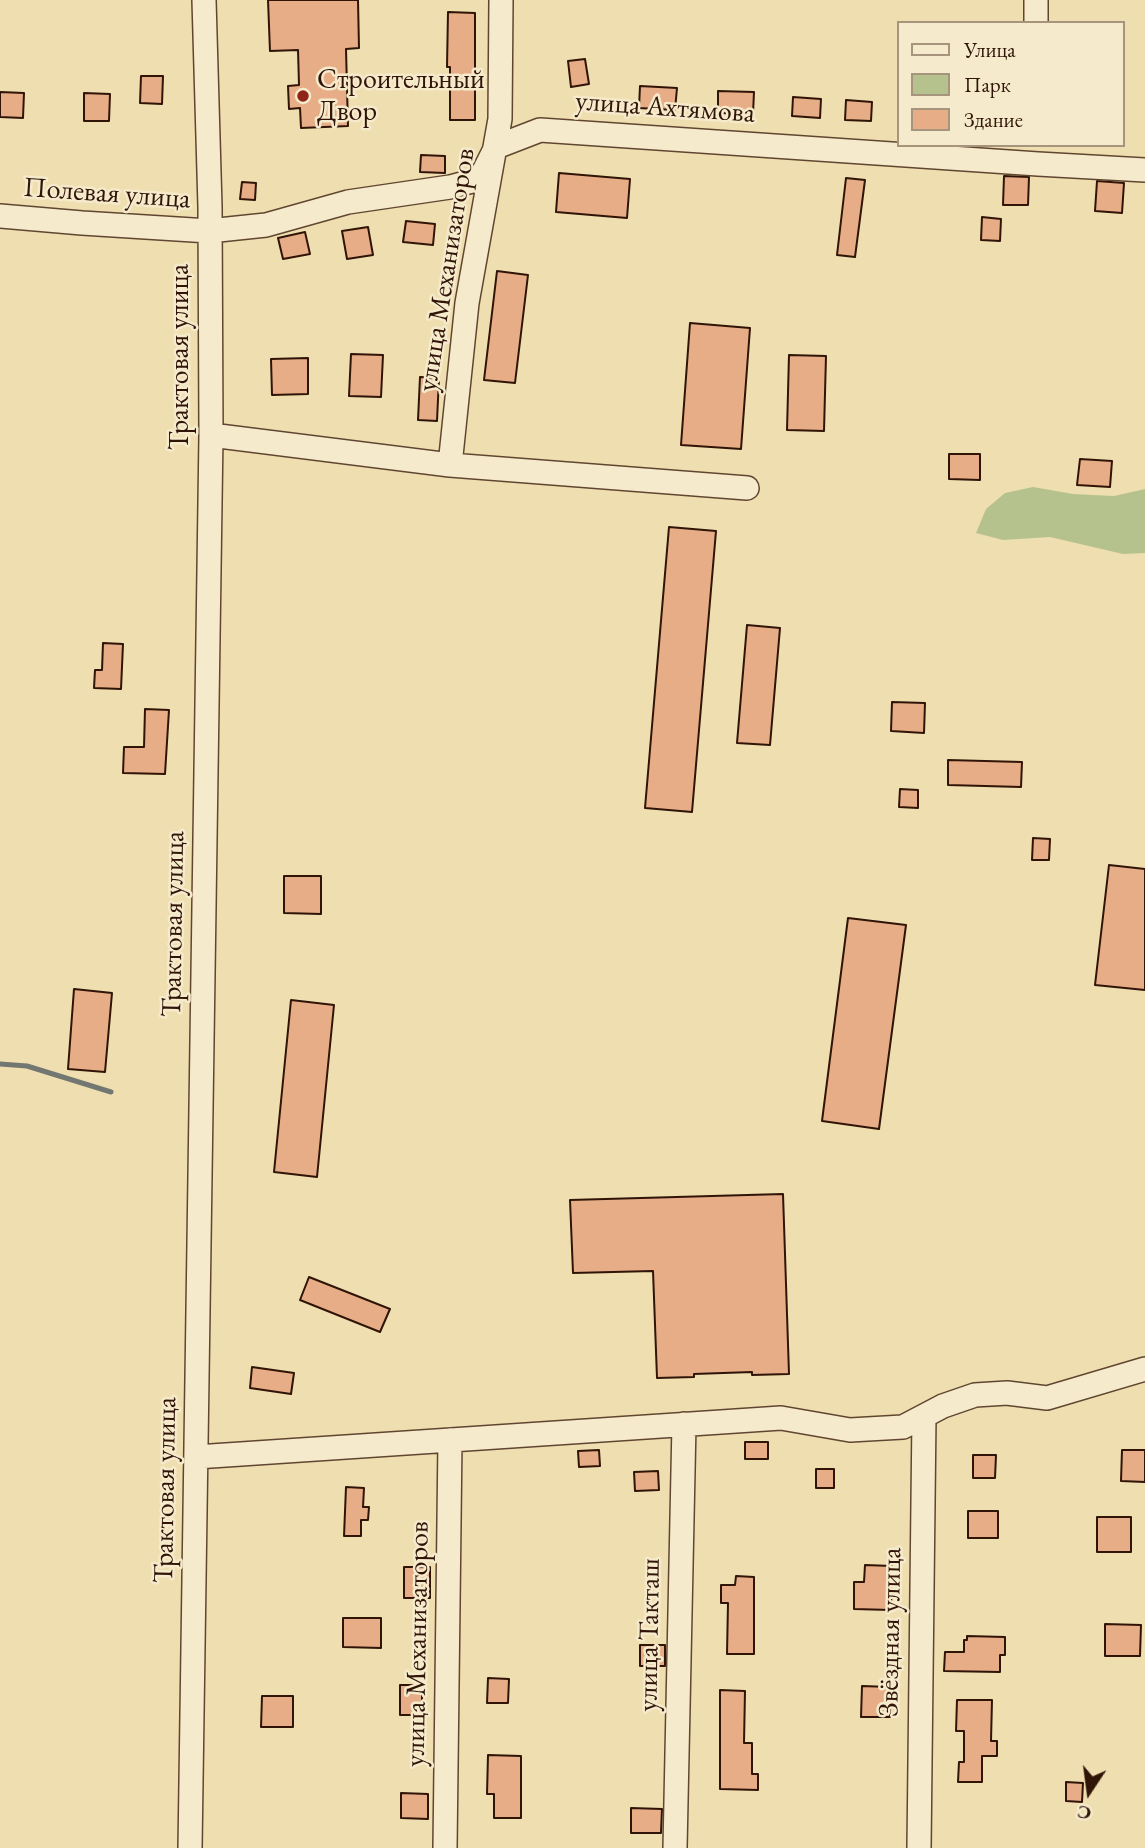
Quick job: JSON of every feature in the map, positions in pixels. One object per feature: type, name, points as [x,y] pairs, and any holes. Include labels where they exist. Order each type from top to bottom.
[{"type":"street","name":"Трактовая улица","points":[[190,1848],[211,435],[204,0]]},
{"type":"street","name":"улица Механизаторов","points":[[450,465],[467,303],[500,119],[501,0]]},
{"type":"street","points":[[1036,0],[1036,21]]},
{"type":"street","name":"улица Ахтямова","points":[[496,147],[540,130],[1038,155],[1145,170]]},
{"type":"street","points":[[209,231],[266,225],[348,202],[450,187],[480,179],[496,147]]},
{"type":"street","name":"Полевая улица","points":[[0,216],[209,231]]},
{"type":"street","points":[[211,435],[450,465],[747,488]]},
{"type":"street","points":[[196,1457],[780,1418],[849,1430],[902,1427],[943,1406],[975,1395],[1007,1393],[1047,1398],[1145,1369]]},
{"type":"street","name":"Звёздная улица","points":[[919,1848],[924,1416]]},
{"type":"street","name":"улица Такташ","points":[[675,1848],[684,1424]]},
{"type":"street","name":"улица Механизаторов","points":[[445,1848],[450,1440]]},
{"type":"green space","points":[[1033,487],[1073,494],[1114,496],[1145,489],[1145,553],[1123,554],[1050,537],[1003,540],[976,533],[986,509],[1005,493]]},
{"type":"building","points":[[268,0],[358,0],[359,48],[346,49],[348,126],[301,128],[300,108],[289,109],[288,86],[299,85],[298,50],[270,51]]},
{"type":"building","points":[[448,12],[475,13],[475,120],[450,120]]},
{"type":"building","points":[[585,59],[589,84],[571,87],[568,61]]},
{"type":"building","points":[[141,76],[163,76],[162,104],[140,103]]},
{"type":"building","points":[[640,86],[677,88],[675,110],[639,108]]},
{"type":"building","points":[[718,91],[754,92],[753,114],[718,113]]},
{"type":"building","points":[[0,92],[24,93],[23,118],[0,117]]},
{"type":"building","points":[[84,93],[110,94],[109,121],[84,121]]},
{"type":"building","points":[[793,97],[821,99],[820,118],[792,116]]},
{"type":"building","points":[[846,100],[872,102],[871,121],[845,120]]},
{"type":"building","points":[[421,155],[445,156],[445,173],[420,172]]},
{"type":"building","points":[[559,173],[630,179],[627,218],[556,212]]},
{"type":"building","points":[[1004,176],[1029,177],[1028,205],[1003,205]]},
{"type":"building","points":[[846,178],[865,180],[855,257],[837,255]]},
{"type":"building","points":[[1097,181],[1124,183],[1122,213],[1095,211]]},
{"type":"building","points":[[242,182],[256,183],[255,200],[240,199]]},
{"type":"building","points":[[982,217],[1001,219],[1000,241],[981,240]]},
{"type":"building","points":[[406,221],[435,224],[433,245],[403,242]]},
{"type":"building","points":[[368,227],[373,255],[347,259],[342,231]]},
{"type":"building","points":[[305,232],[310,254],[283,259],[278,238]]},
{"type":"building","points":[[497,271],[528,275],[515,383],[484,380]]},
{"type":"building","points":[[690,323],[750,328],[741,449],[681,445]]},
{"type":"building","points":[[351,354],[383,355],[381,397],[349,396]]},
{"type":"building","points":[[789,355],[826,356],[824,431],[787,430]]},
{"type":"building","points":[[308,358],[308,394],[272,395],[271,359]]},
{"type":"building","points":[[420,377],[439,378],[437,421],[418,420]]},
{"type":"building","points":[[949,454],[980,454],[980,480],[949,479]]},
{"type":"building","points":[[1080,459],[1112,461],[1110,487],[1077,485]]},
{"type":"building","points":[[669,527],[716,531],[692,812],[645,808]]},
{"type":"building","points":[[747,625],[780,628],[770,745],[737,743]]},
{"type":"building","points":[[103,643],[123,644],[121,689],[94,688],[95,670],[102,670]]},
{"type":"building","points":[[892,702],[925,703],[924,733],[891,731]]},
{"type":"building","points":[[145,709],[169,710],[165,774],[123,773],[124,747],[144,747]]},
{"type":"building","points":[[948,760],[1022,762],[1021,787],[948,785]]},
{"type":"building","points":[[900,789],[918,790],[918,808],[899,807]]},
{"type":"building","points":[[1033,838],[1050,839],[1049,860],[1032,860]]},
{"type":"building","points":[[1109,865],[1145,869],[1145,990],[1095,985]]},
{"type":"building","points":[[284,876],[321,876],[321,914],[284,913]]},
{"type":"building","points":[[848,918],[906,925],[879,1129],[822,1121]]},
{"type":"building","points":[[74,989],[112,993],[105,1072],[68,1069]]},
{"type":"building","points":[[291,1000],[334,1005],[317,1177],[274,1172]]},
{"type":"building","points":[[783,1194],[789,1374],[752,1375],[752,1372],[657,1378],[653,1271],[573,1273],[570,1200]]},
{"type":"building","points":[[309,1277],[390,1309],[380,1332],[300,1300]]},
{"type":"building","points":[[252,1367],[294,1373],[291,1394],[250,1388]]},
{"type":"building","points":[[745,1442],[768,1442],[768,1459],[745,1459]]},
{"type":"building","points":[[599,1450],[600,1466],[579,1467],[578,1451]]},
{"type":"building","points":[[1122,1450],[1145,1450],[1145,1482],[1121,1481]]},
{"type":"building","points":[[973,1455],[996,1455],[995,1478],[973,1478]]},
{"type":"building","points":[[816,1469],[834,1469],[834,1488],[816,1488]]},
{"type":"building","points":[[658,1471],[659,1490],[635,1491],[634,1472]]},
{"type":"building","points":[[346,1487],[364,1488],[363,1507],[369,1507],[368,1520],[361,1520],[361,1536],[344,1536]]},
{"type":"building","points":[[968,1511],[998,1511],[998,1538],[968,1538]]},
{"type":"building","points":[[1097,1517],[1131,1517],[1131,1552],[1097,1552]]},
{"type":"building","points":[[865,1565],[892,1566],[891,1610],[854,1609],[854,1582],[864,1582]]},
{"type":"building","points":[[404,1567],[430,1567],[430,1598],[404,1598]]},
{"type":"building","points":[[736,1576],[754,1577],[754,1654],[727,1654],[728,1603],[721,1603],[721,1585],[735,1585]]},
{"type":"building","points":[[343,1618],[381,1618],[381,1648],[343,1647]]},
{"type":"building","points":[[1105,1624],[1141,1625],[1140,1656],[1105,1656]]},
{"type":"building","points":[[967,1636],[1005,1637],[1005,1655],[1000,1655],[1000,1672],[944,1671],[945,1652],[964,1652],[964,1640],[967,1640]]},
{"type":"building","points":[[640,1645],[665,1645],[665,1666],[640,1666]]},
{"type":"building","points":[[488,1678],[509,1679],[508,1703],[487,1703]]},
{"type":"building","points":[[400,1685],[422,1685],[422,1715],[400,1715]]},
{"type":"building","points":[[862,1686],[890,1687],[890,1717],[861,1717]]},
{"type":"building","points":[[720,1690],[745,1691],[744,1743],[752,1743],[752,1774],[758,1774],[758,1790],[720,1789]]},
{"type":"building","points":[[262,1696],[293,1696],[293,1727],[261,1727]]},
{"type":"building","points":[[957,1700],[992,1700],[991,1741],[997,1741],[997,1756],[982,1756],[982,1782],[958,1782],[959,1762],[964,1762],[964,1731],[956,1731]]},
{"type":"building","points":[[488,1755],[521,1756],[521,1818],[494,1818],[494,1794],[487,1794]]},
{"type":"building","points":[[1066,1782],[1083,1783],[1082,1802],[1066,1801]]},
{"type":"building","points":[[401,1793],[428,1794],[428,1819],[401,1818]]},
{"type":"building","points":[[631,1808],[662,1809],[661,1833],[631,1833]]},
{"type":"waterway","points":[[0,1064],[27,1066],[111,1092]]},
{"type":"place","name":"Строительный Двор","points":[[303,96]]}]
